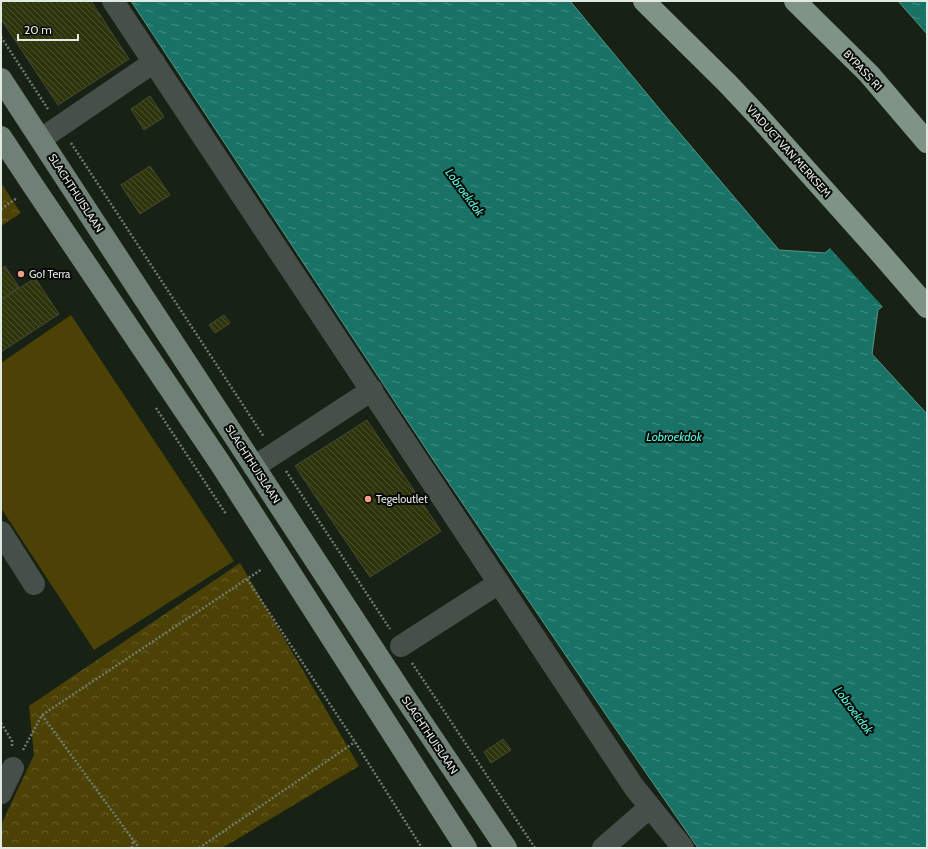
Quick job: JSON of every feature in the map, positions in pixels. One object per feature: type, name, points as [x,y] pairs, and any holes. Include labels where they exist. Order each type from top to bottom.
[{"type":"highway","name":"VIADUCT VAN MERKSEM","points":[[644,1],[758,116],[876,247],[927,307]]},
{"type":"highway","name":"BYPASS R1","points":[[795,1],[869,74],[927,142]]},
{"type":"main road","name":"SLACHTHUISLAAN","points":[[1,79],[402,693],[506,848]]},
{"type":"main road","points":[[1,136],[220,463],[466,848]]},
{"type":"street","points":[[114,1],[634,787],[683,848]]},
{"type":"street","points":[[40,139],[154,62]]},
{"type":"street","points":[[254,467],[372,390]]},
{"type":"street","points":[[1,532],[34,584]]},
{"type":"street","points":[[401,646],[499,583]]},
{"type":"street","points":[[1,793],[13,768]]},
{"type":"street","points":[[603,848],[650,807]]},
{"type":"path","points":[[13,192],[17,198]]},
{"type":"path","points":[[152,403],[229,519]]},
{"type":"path","points":[[13,768],[42,714],[262,569]]},
{"type":"path","points":[[247,579],[355,742],[422,848]]},
{"type":"path","points":[[42,714],[139,848]]},
{"type":"path","points":[[1,723],[12,741],[13,768]]},
{"type":"path","points":[[199,848],[355,742]]},
{"type":"path","points":[[132,848],[133,840]]},
{"type":"green space","points":[[1,183],[21,213],[1,226]]},
{"type":"green space","points":[[71,315],[234,561],[94,650],[1,508],[1,363]]},
{"type":"green space","points":[[240,563],[359,766],[222,848],[1,848],[1,825],[34,755],[29,706]]},
{"type":"water","name":"Lobroekdok","points":[[131,1],[570,1],[779,250],[825,253],[927,164],[927,270],[878,310],[872,354],[927,414],[927,848],[698,848],[432,458]]},
{"type":"water","points":[[898,1],[927,1],[927,34]]},
{"type":"pier","points":[[926,162],[927,272],[884,308],[829,247]]},
{"type":"building","points":[[1,1],[91,1],[129,59],[58,105],[1,19]]},
{"type":"building","points":[[150,96],[164,117],[144,130],[131,109]]},
{"type":"building","points":[[150,166],[170,195],[140,214],[121,185]]},
{"type":"building","points":[[5,266],[19,287],[1,300],[1,269]]},
{"type":"building","points":[[35,278],[59,314],[1,352],[1,300]]},
{"type":"building","points":[[224,315],[230,323],[215,333],[209,325]]},
{"type":"building","name":"Tegeloutlet","points":[[367,420],[441,531],[370,577],[295,466]]},
{"type":"building","points":[[503,739],[511,750],[491,763],[484,752]]},
{"type":"place","name":"Go! Terra","points":[[21,274]]},
{"type":"place","name":"Tegeloutlet","points":[[368,499]]}]
